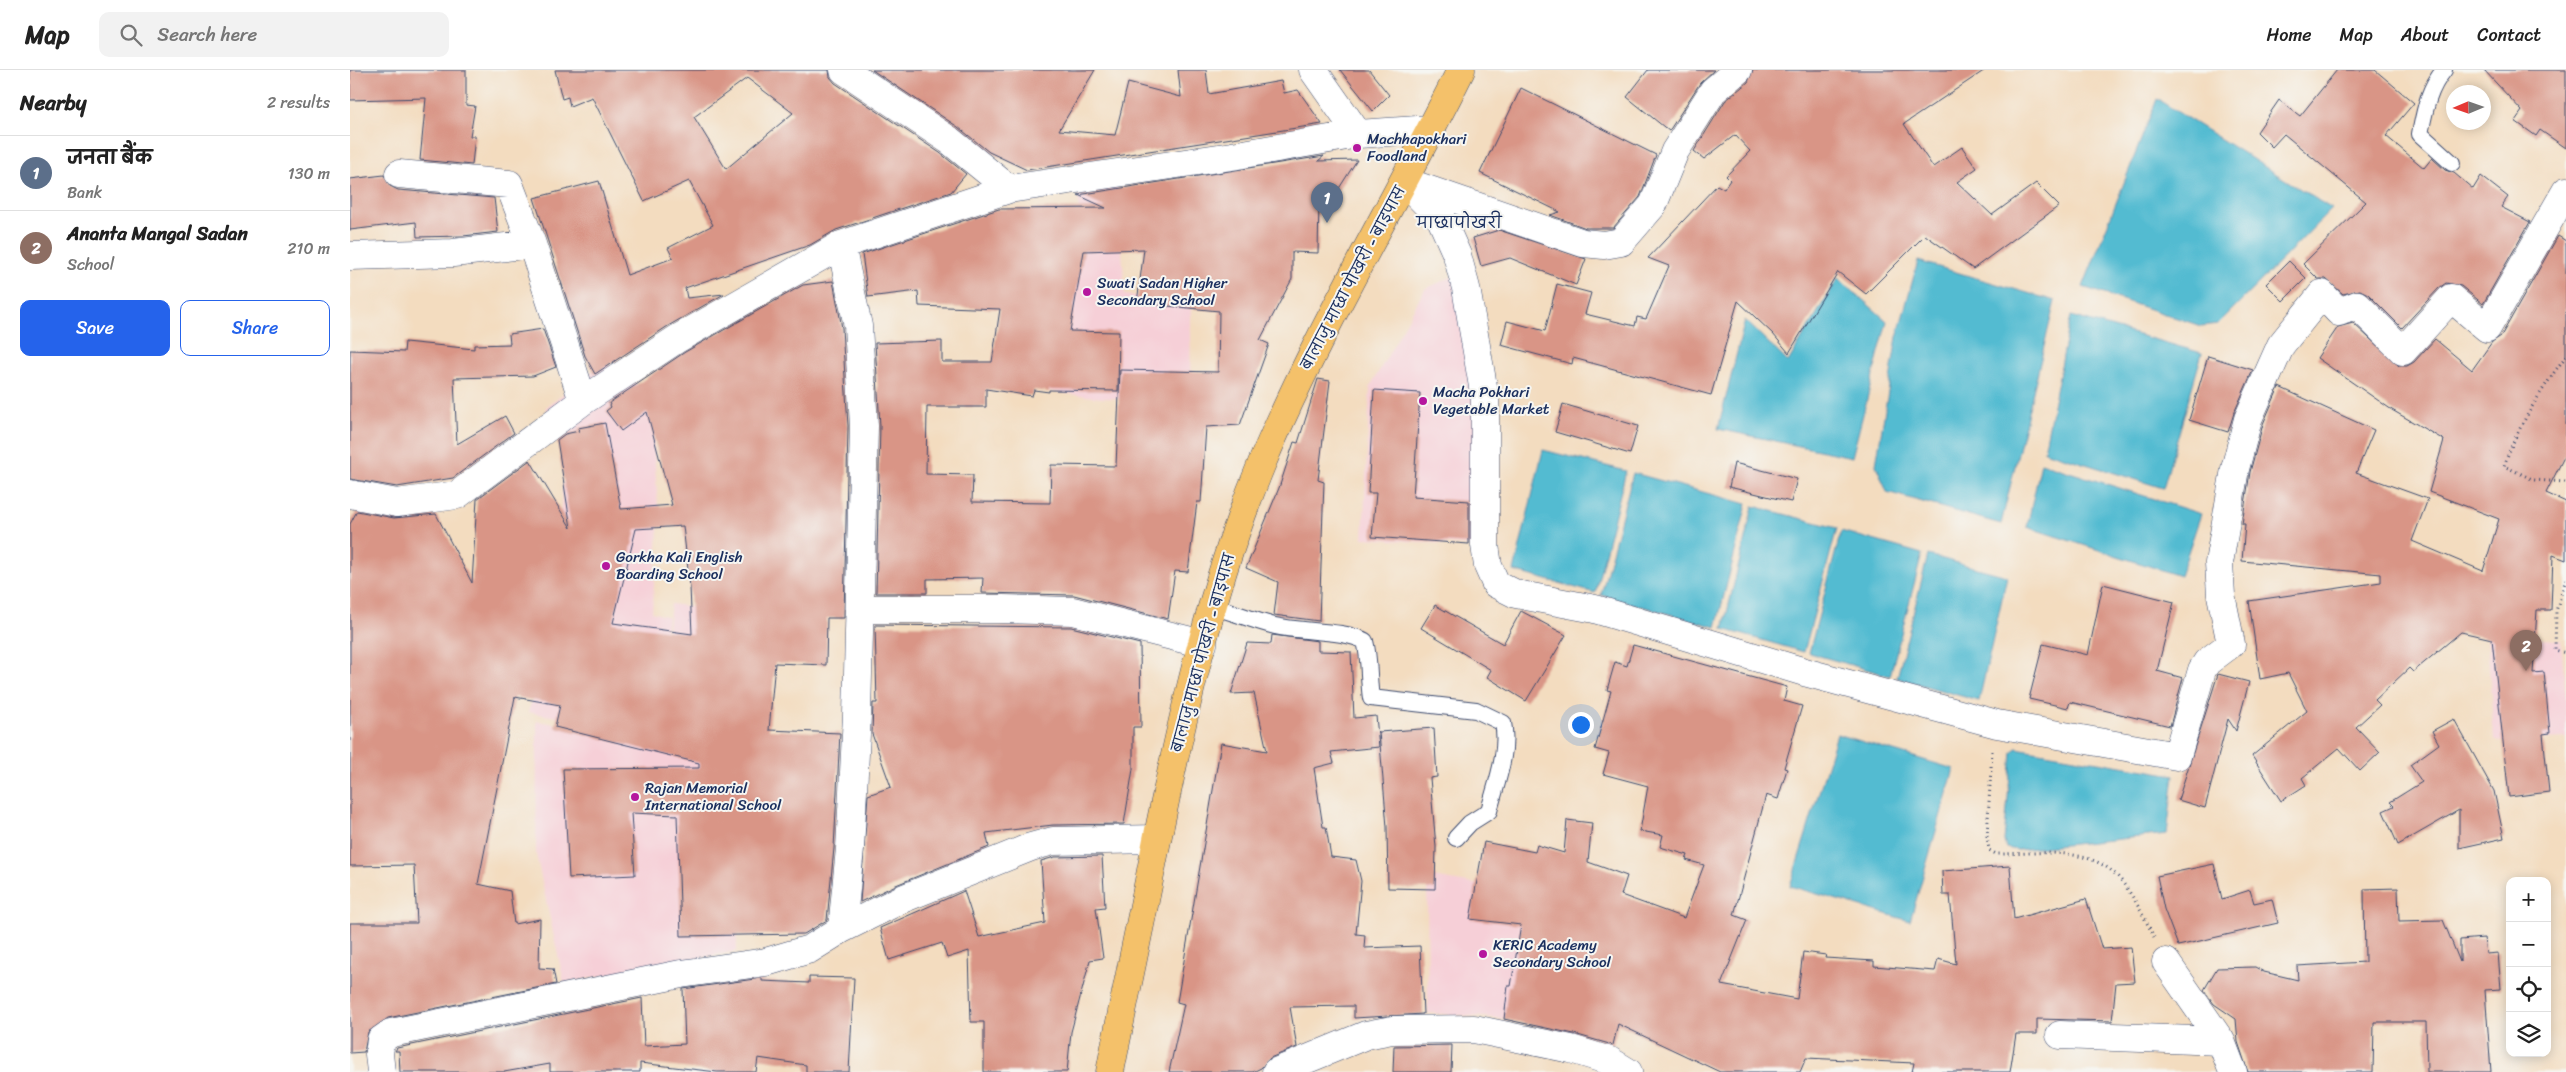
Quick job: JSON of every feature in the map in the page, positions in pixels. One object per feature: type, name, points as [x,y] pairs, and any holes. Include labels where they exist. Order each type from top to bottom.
[{"type":"main road","name":"बालाजु माछा पोखरी - बाइपास","points":[[1110,1072],[1174,755],[1212,606],[1237,532],[1270,446],[1307,364],[1405,182],[1461,70]]},
{"type":"street","points":[[844,70],[949,140],[1010,189]]},
{"type":"street","points":[[1314,70],[1358,134]]},
{"type":"street","points":[[1405,182],[1583,243],[1604,245],[1621,242],[1653,205],[1675,150],[1713,91],[1738,70]]},
{"type":"street","points":[[350,494],[396,503],[457,495],[583,401],[676,339],[841,244],[1010,189],[1232,156],[1358,134],[1432,129]]},
{"type":"street","points":[[399,174],[509,184],[532,244],[583,401]]},
{"type":"street","points":[[1405,182],[1441,219],[1457,255],[1466,288],[1485,398],[1485,545],[1488,566],[1496,584],[1516,594],[1595,609],[1808,673],[1997,724],[2177,756],[2199,675],[2207,662],[2231,644],[2221,595],[2220,563],[2235,469],[2248,419],[2281,345],[2322,294],[2339,312],[2357,305],[2403,351],[2452,298],[2487,328],[2566,191]]},
{"type":"street","points":[[350,256],[453,253],[532,244]]},
{"type":"street","points":[[841,244],[858,326],[864,426],[860,609],[850,850],[842,929]]},
{"type":"street","points":[[860,609],[1073,611],[1202,644]]},
{"type":"street","points":[[381,1072],[379,1054],[381,1040],[390,1033],[681,974],[766,962],[810,949],[842,929],[902,899],[1032,847],[1053,842],[1158,839]]},
{"type":"street","points":[[2166,962],[2220,1041],[2233,1072]]},
{"type":"street","points":[[1276,1072],[1366,1035],[1392,1030],[1465,1029],[1571,1049],[1610,1061],[1628,1072]]},
{"type":"street","points":[[2060,1034],[2220,1041]]},
{"type":"lane","points":[[2444,70],[2433,84],[2427,97],[2420,134],[2452,164]]},
{"type":"lane","points":[[1212,606],[1274,626],[1316,633],[1355,636],[1365,641],[1369,655],[1368,678],[1371,698],[1476,710],[1503,723],[1505,732],[1502,760],[1489,812],[1470,823],[1456,838]]},
{"type":"path","points":[[2566,356],[2551,377],[2509,450],[2504,466],[2534,480],[2566,482]]},
{"type":"path","points":[[2566,579],[2556,611],[2555,650],[2566,653]]},
{"type":"path","points":[[1997,724],[1994,733],[1987,836],[1989,850],[1996,854],[2068,853],[2095,860],[2108,867],[2122,881],[2138,906],[2166,962]]},
{"type":"shaded area","name":"Swati Sadan Higher Secondary School","points":[[1117,177],[1125,295],[1191,300],[1190,401],[1102,398],[1039,390],[1080,253],[1078,184]]},
{"type":"shaded area","name":"Macha Pokhari Vegetable Market","points":[[1456,275],[1478,416],[1475,546],[1363,538],[1370,387],[1425,289]]},
{"type":"shaded area","name":"Gorkha Kali English Boarding School","points":[[604,362],[650,394],[659,520],[652,612],[668,617],[655,735],[528,712],[549,654],[565,456],[556,420],[545,408]]},
{"type":"shaded area","name":"Rajan Memorial International School","points":[[671,604],[728,612],[737,951],[564,983],[536,854],[537,721],[655,740]]},
{"type":"shaded area","points":[[2487,637],[2561,640],[2566,701],[2566,738],[2494,741]]},
{"type":"shaded area","name":"KERIC Academy Secondary School","points":[[1427,876],[1539,895],[1537,1021],[1428,1013]]},
{"type":"water","points":[[2157,99],[2332,209],[2218,324],[2201,326],[2083,287]]},
{"type":"water","points":[[1918,261],[2055,301],[2001,524],[1887,492],[1876,465],[1897,337]]},
{"type":"water","points":[[1838,278],[1887,321],[1852,457],[1718,429],[1745,320],[1788,362]]},
{"type":"water","points":[[2071,316],[2202,353],[2163,488],[2044,451]]},
{"type":"water","points":[[1543,450],[1626,471],[1595,593],[1514,571]]},
{"type":"water","points":[[2041,463],[2201,514],[2180,576],[2027,527]]},
{"type":"water","points":[[1633,473],[1747,504],[1716,627],[1601,595]]},
{"type":"water","points":[[1753,506],[1837,528],[1804,652],[1723,629]]},
{"type":"water","points":[[1841,531],[1922,554],[1890,676],[1809,653]]},
{"type":"water","points":[[1928,555],[2007,576],[1979,701],[1897,678]]},
{"type":"water","points":[[1837,734],[1954,769],[1910,921],[1790,886]]},
{"type":"water","points":[[2016,748],[2174,775],[2167,834],[2018,850],[2006,848],[2004,841],[2012,753]]},
{"type":"building","points":[[350,70],[466,70],[466,105],[475,106],[470,136],[475,136],[472,165],[420,160],[426,98],[350,100]]},
{"type":"building","points":[[555,70],[829,70],[830,77],[835,83],[940,153],[966,174],[951,192],[836,230],[810,245],[685,288],[687,298],[724,294],[668,326],[595,374],[585,356],[534,198],[599,181],[627,275],[673,258],[668,248],[713,225],[689,181],[644,201],[592,97],[570,106],[568,97],[562,99]],"holes":[[[747,78],[793,113],[726,169],[694,117]]]},
{"type":"building","points":[[872,70],[1095,70],[1059,130],[1115,135],[1128,83],[1181,97],[1178,70],[1206,70],[1209,94],[1281,81],[1284,93],[1298,90],[1322,124],[1027,170],[989,152],[958,127]]},
{"type":"building","points":[[1340,70],[1369,70],[1389,95],[1373,111]]},
{"type":"building","points":[[1648,70],[1714,70],[1700,83],[1669,131],[1627,97]]},
{"type":"building","points":[[1753,70],[1985,70],[1904,124],[1933,167],[1962,147],[1977,168],[1957,182],[1992,215],[2036,183],[2059,206],[1973,269],[1925,235],[1866,294],[1838,272],[1789,353],[1773,334],[1738,301],[1711,395],[1573,358],[1572,364],[1501,345],[1507,321],[1545,331],[1557,284],[1591,293],[1585,314],[1635,326],[1637,317],[1646,319],[1669,266],[1648,258],[1717,185],[1724,189],[1730,180],[1726,176],[1750,151],[1735,135],[1704,159],[1694,151],[1725,101],[1748,82]]},
{"type":"building","points":[[2337,70],[2375,70],[2414,103],[2386,136],[2424,168],[2432,158],[2445,170],[2454,173],[2473,189],[2481,176],[2508,197],[2501,207],[2530,222],[2483,304],[2461,286],[2446,283],[2439,288],[2402,328],[2368,294],[2360,290],[2343,294],[2326,279],[2318,279],[2303,264],[2366,202],[2284,134],[2272,147],[2257,132],[2279,100],[2300,116]]},
{"type":"building","points":[[2484,70],[2566,70],[2566,148],[2540,130],[2536,136],[2515,121],[2522,111]]},
{"type":"building","points":[[1521,88],[1656,155],[1640,197],[1613,228],[1586,228],[1550,215],[1560,212],[1480,173]]},
{"type":"building","points":[[1324,156],[1318,161],[1357,160],[1331,201],[1319,201],[1318,253],[1292,252],[1292,279],[1260,340],[1269,344],[1240,425],[1206,427],[1201,502],[1197,502],[1188,572],[1175,571],[1168,619],[1074,595],[982,593],[983,578],[927,579],[927,593],[876,593],[880,426],[875,343],[942,341],[942,362],[992,362],[1000,309],[919,306],[918,291],[868,297],[862,254],[999,209],[1106,208],[1078,195]],"holes":[[[1144,249],[1137,303],[1219,311],[1218,372],[1120,370],[1116,466],[1051,465],[1050,503],[972,502],[973,475],[926,474],[927,407],[986,407],[986,389],[1032,396],[1034,390],[1049,392],[1049,390],[1118,391],[1119,332],[1070,331],[1084,251]]]},
{"type":"building","points":[[384,175],[390,186],[398,190],[494,198],[498,232],[463,236],[417,237],[416,222],[350,230],[350,179]]},
{"type":"building","points":[[1499,230],[1586,259],[1576,285],[1510,258],[1481,266],[1473,238]]},
{"type":"building","points":[[2558,236],[2566,241],[2566,453],[2546,493],[2566,502],[2566,560],[2553,555],[2551,610],[2537,610],[2533,673],[2544,672],[2550,733],[2543,734],[2549,792],[2509,797],[2492,639],[2461,632],[2413,672],[2409,668],[2375,700],[2380,705],[2356,727],[2380,752],[2360,771],[2339,748],[2302,778],[2306,785],[2281,801],[2252,756],[2307,711],[2288,673],[2260,679],[2249,601],[2381,582],[2381,574],[2242,561],[2245,524],[2242,524],[2250,472],[2263,424],[2279,387],[2374,430],[2356,473],[2428,499],[2412,541],[2483,571],[2499,519],[2429,492],[2444,440],[2392,410],[2317,358],[2338,327],[2353,323],[2399,366],[2407,366],[2414,362],[2435,339],[2472,370],[2492,342],[2501,336]]},
{"type":"building","points":[[2289,261],[2306,278],[2283,301],[2266,284]]},
{"type":"building","points":[[833,281],[842,328],[848,426],[844,618],[827,618],[826,665],[775,663],[769,730],[840,733],[834,848],[827,920],[804,934],[681,936],[677,815],[631,813],[635,875],[569,878],[563,769],[699,768],[699,763],[555,727],[560,705],[515,697],[478,884],[510,891],[514,924],[540,919],[539,968],[553,969],[556,984],[388,1018],[368,1032],[364,1052],[350,1053],[350,923],[417,923],[414,865],[350,866],[350,524],[357,511],[394,518],[436,514],[472,583],[477,499],[530,460],[571,528],[557,440],[565,434],[579,431],[578,428],[605,423],[621,509],[672,505],[647,412],[621,431],[606,411],[611,407],[609,403],[685,352],[803,285]],"holes":[[[683,526],[690,587],[692,634],[613,623],[636,529]]]},
{"type":"building","points":[[543,329],[556,367],[533,376],[454,378],[457,444],[505,416],[514,433],[453,478],[397,487],[350,479],[350,350],[404,352],[405,342],[474,349],[474,345],[510,344],[509,334]]},
{"type":"building","points":[[2208,356],[2253,370],[2234,413],[2228,432],[2189,420]]},
{"type":"building","points":[[1318,379],[1330,381],[1318,480],[1324,482],[1319,621],[1274,615],[1278,582],[1246,568],[1279,488],[1294,442],[1298,443]]},
{"type":"building","points":[[1374,390],[1420,393],[1413,497],[1469,501],[1469,544],[1372,537],[1376,493],[1368,493]]},
{"type":"building","points":[[1563,404],[1638,426],[1630,454],[1555,432]]},
{"type":"building","points":[[1734,463],[1797,479],[1791,502],[1729,487]]},
{"type":"building","points":[[2103,584],[2174,602],[2157,671],[2183,678],[2170,726],[2070,702],[2068,708],[2029,699],[2043,644],[2088,655]]},
{"type":"building","points":[[1435,605],[1503,644],[1521,611],[1566,635],[1526,701],[1487,677],[1491,670],[1421,628]]},
{"type":"building","points":[[875,625],[1071,627],[1140,644],[1141,727],[1133,727],[1133,769],[1124,824],[1053,825],[986,833],[989,847],[896,885],[860,902],[868,795],[891,787],[872,734],[873,703],[877,703]]},
{"type":"building","points":[[1272,635],[1318,641],[1318,651],[1351,652],[1354,718],[1376,716],[1379,747],[1331,752],[1334,763],[1314,768],[1323,827],[1326,827],[1331,857],[1356,860],[1361,881],[1356,934],[1365,935],[1364,948],[1420,946],[1423,1014],[1354,1018],[1354,1006],[1290,1007],[1297,1047],[1270,1058],[1261,1068],[1253,1072],[1169,1072],[1184,1004],[1177,1002],[1221,743],[1267,751],[1254,693],[1231,694],[1247,643],[1271,644]]},
{"type":"building","points":[[1633,645],[1787,687],[1784,701],[1802,706],[1784,768],[1787,769],[1778,799],[1766,795],[1734,915],[1747,920],[1721,985],[1797,999],[1803,952],[1826,955],[1825,958],[1874,961],[1874,966],[1935,971],[1938,959],[1956,964],[1950,895],[1943,895],[1942,871],[2010,866],[2014,919],[2086,899],[2102,949],[2131,947],[2135,982],[2116,983],[2112,1021],[2037,1019],[2037,1034],[2016,1034],[2010,1072],[1912,1072],[1914,1063],[1806,1058],[1800,1072],[1720,1072],[1618,1024],[1613,1045],[1574,1034],[1504,1019],[1508,986],[1511,986],[1521,925],[1470,919],[1484,842],[1535,852],[1537,845],[1564,853],[1567,820],[1592,823],[1588,862],[1627,876],[1621,895],[1684,918],[1704,865],[1686,860],[1688,855],[1660,847],[1663,835],[1640,831],[1648,786],[1603,774],[1609,753],[1595,749],[1611,691],[1607,690],[1615,662],[1627,666]]},
{"type":"building","points":[[2218,674],[2249,682],[2236,731],[2228,719],[2205,808],[2178,800]]},
{"type":"building","points":[[2454,719],[2494,791],[2504,838],[2459,848],[2459,810],[2398,845],[2383,811],[2394,806],[2390,802],[2422,782],[2410,765],[2439,744],[2432,731]]},
{"type":"building","points":[[1434,728],[1437,777],[1430,778],[1436,847],[1435,889],[1388,888],[1387,827],[1379,732]]},
{"type":"building","points":[[1102,856],[1105,907],[1096,908],[1103,958],[1090,960],[1071,1032],[1067,1072],[984,1072],[984,1022],[971,1022],[969,951],[947,958],[942,943],[889,960],[880,928],[964,891],[979,937],[1045,923],[1041,861],[1055,857]]},
{"type":"building","points":[[2214,864],[2222,899],[2250,890],[2254,903],[2272,899],[2278,923],[2178,946],[2164,909],[2157,876]]},
{"type":"building","points":[[2398,888],[2399,921],[2443,920],[2460,962],[2460,940],[2484,938],[2486,954],[2498,953],[2501,989],[2485,990],[2491,1072],[2427,1072],[2426,1022],[2374,1022],[2373,1072],[2248,1072],[2238,1042],[2236,1019],[2214,1004],[2204,990],[2217,968],[2255,967],[2264,972],[2298,980],[2297,966],[2365,962],[2364,889]]},
{"type":"building","points":[[809,977],[854,978],[849,1072],[806,1072],[806,1065],[758,1058],[756,1072],[717,1072],[640,1063],[640,1072],[550,1072],[550,1064],[504,1072],[400,1072],[399,1051],[395,1051],[397,1048],[642,998],[644,1046],[685,1044],[683,989],[762,978],[762,981],[809,983]]},
{"type":"building","points":[[1452,1045],[1451,1072],[1393,1072],[1394,1046]]},
{"type":"place","name":"Machhapokhari Foodland","points":[[1357,148]]},
{"type":"place","name":"जनता बैंक","points":[[1327,223]]},
{"type":"place","name":"Swati Sadan Higher Secondary School","points":[[1087,292]]},
{"type":"place","name":"Macha Pokhari Vegetable Market","points":[[1423,401]]},
{"type":"place","name":"Gorkha Kali English Boarding School","points":[[606,566]]},
{"type":"place","name":"Ananta Mangal Sadan","points":[[2526,671]]},
{"type":"place","name":"Rajan Memorial International School","points":[[635,797]]},
{"type":"place","name":"KERIC Academy Secondary School","points":[[1483,954]]},
{"type":"district","name":"माछापोखरी","points":[[1459,222]]}]
